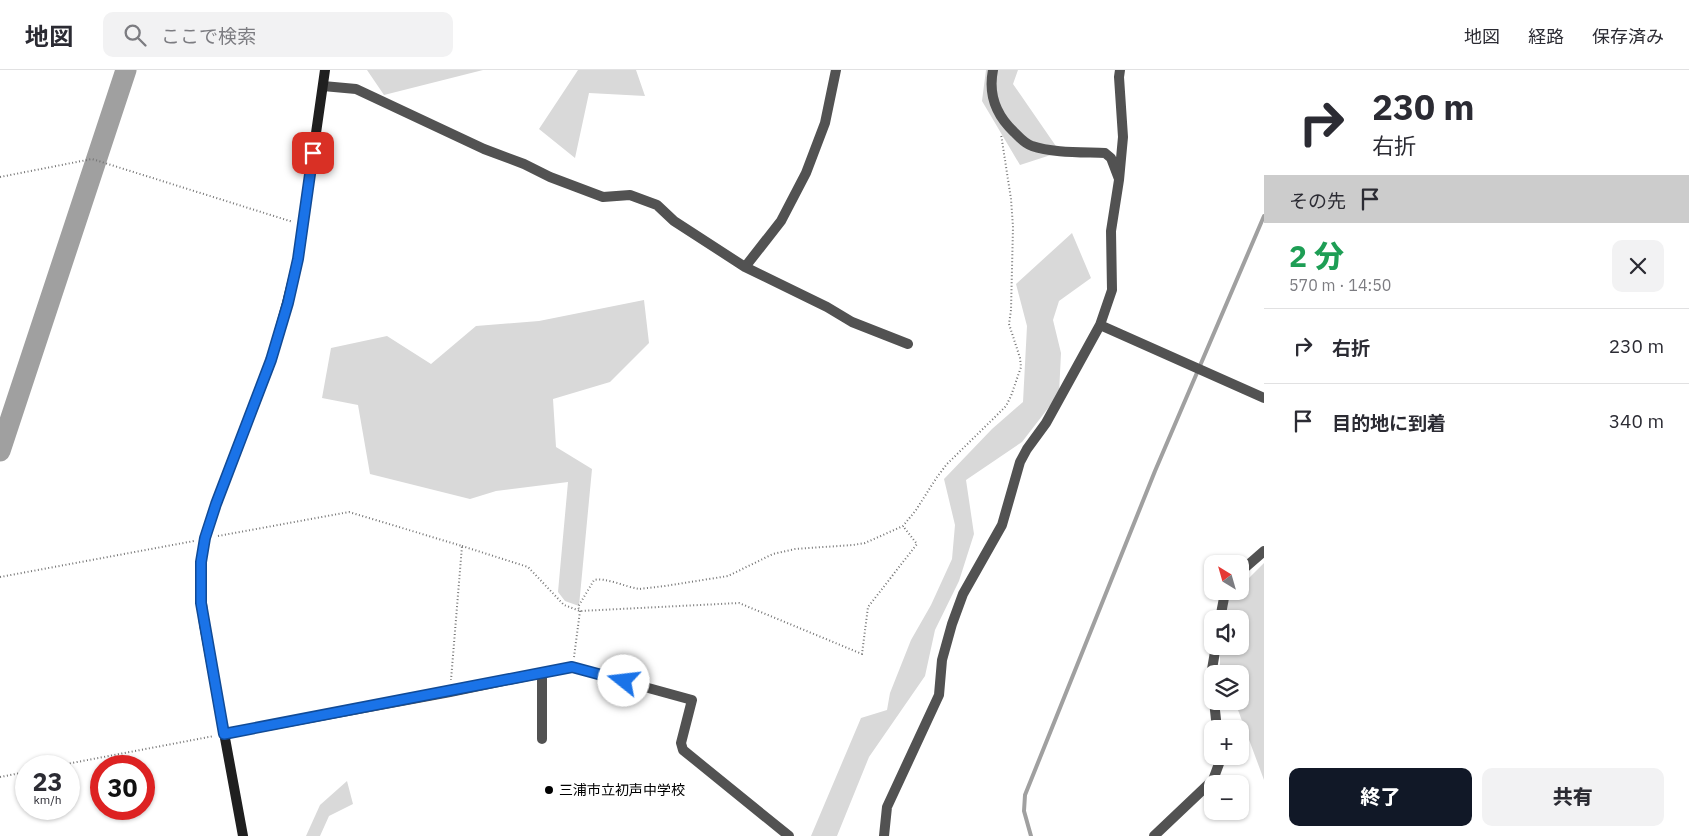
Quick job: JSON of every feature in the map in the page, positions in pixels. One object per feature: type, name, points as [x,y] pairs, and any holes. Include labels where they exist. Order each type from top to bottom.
[{"type":"street","points":[[243,836],[201,603],[201,562],[205,538],[216,504],[271,360],[288,303],[298,259],[325,70]]},
{"type":"street","points":[[746,267],[781,221],[806,173],[825,124],[836,70]]},
{"type":"street","points":[[993,70],[991,82],[992,96],[997,111],[1011,129],[1030,146],[1042,149],[1106,153],[1119,180]]},
{"type":"street","points":[[884,836],[887,806],[939,695],[942,660],[962,594],[1002,525],[1020,462],[1046,423],[1100,326],[1112,290],[1111,231],[1123,137],[1120,70]]},
{"type":"street","points":[[322,86],[356,88],[484,149],[603,197],[630,195],[657,205],[674,221],[746,267],[828,307],[852,322],[908,344]]},
{"type":"street","points":[[1100,326],[1264,398]]},
{"type":"street","points":[[1249,564],[1264,551]]},
{"type":"street","points":[[224,734],[572,667],[692,700],[681,743],[683,750],[789,836]]},
{"type":"street","points":[[542,673],[542,739]]},
{"type":"street","points":[[1154,836],[1213,780],[1219,765]]},
{"type":"path","points":[[572,667],[580,611],[578,607],[594,580],[599,578],[628,588],[638,589],[715,579],[737,573],[772,554],[795,549],[853,545],[903,526],[947,464],[1006,406],[1016,385],[1021,367],[1009,324],[1013,227],[1011,199],[997,111]]},
{"type":"path","points":[[0,177],[92,159],[303,225]]},
{"type":"path","points":[[0,577],[349,512],[528,567],[564,605],[580,611],[739,603],[862,654],[868,607],[917,544],[903,526]]},
{"type":"path","points":[[450,692],[462,546]]},
{"type":"path","points":[[80,761],[224,734]]},
{"type":"path","points":[[0,777],[15,774]]},
{"type":"shaded area","points":[[367,70],[483,70],[384,95]]},
{"type":"shaded area","points":[[578,70],[636,70],[645,96],[589,93],[575,158],[539,129]]},
{"type":"shaded area","points":[[986,70],[1018,70],[1013,84],[1060,152],[1020,165],[982,101]]},
{"type":"shaded area","points":[[1072,233],[1091,278],[1059,301],[1053,320],[1061,353],[1059,394],[1022,442],[966,480],[974,534],[959,581],[935,630],[925,676],[869,757],[837,836],[811,836],[861,718],[887,710],[890,693],[911,640],[931,605],[952,559],[955,525],[944,479],[992,429],[1023,402],[1027,326],[1016,284]]},
{"type":"shaded area","points":[[644,300],[649,343],[610,382],[553,399],[556,447],[592,469],[579,606],[565,601],[558,592],[568,482],[496,491],[470,499],[370,474],[358,405],[322,398],[331,348],[387,336],[431,364],[476,326],[539,321]]},
{"type":"shaded area","points":[[1264,563],[1264,780],[1249,740],[1249,720],[1242,720],[1238,710],[1249,710],[1249,665],[1220,665],[1220,655],[1249,655],[1249,610],[1227,610],[1228,600],[1249,600],[1249,578]]},
{"type":"shaded area","points":[[347,781],[353,804],[329,816],[320,836],[306,836],[320,805]]},
{"type":"waterway","points":[[0,451],[126,70]]},
{"type":"waterway","points":[[1031,836],[1024,811],[1025,795],[1155,471],[1264,216]]},
{"type":"place","name":"三浦市立初声中学校","points":[[549,790]]},
{"type":"route","points":[[313,153],[298,259],[288,303],[271,360],[216,504],[205,538],[201,562],[201,603],[224,734],[572,667],[624,681]]}]
